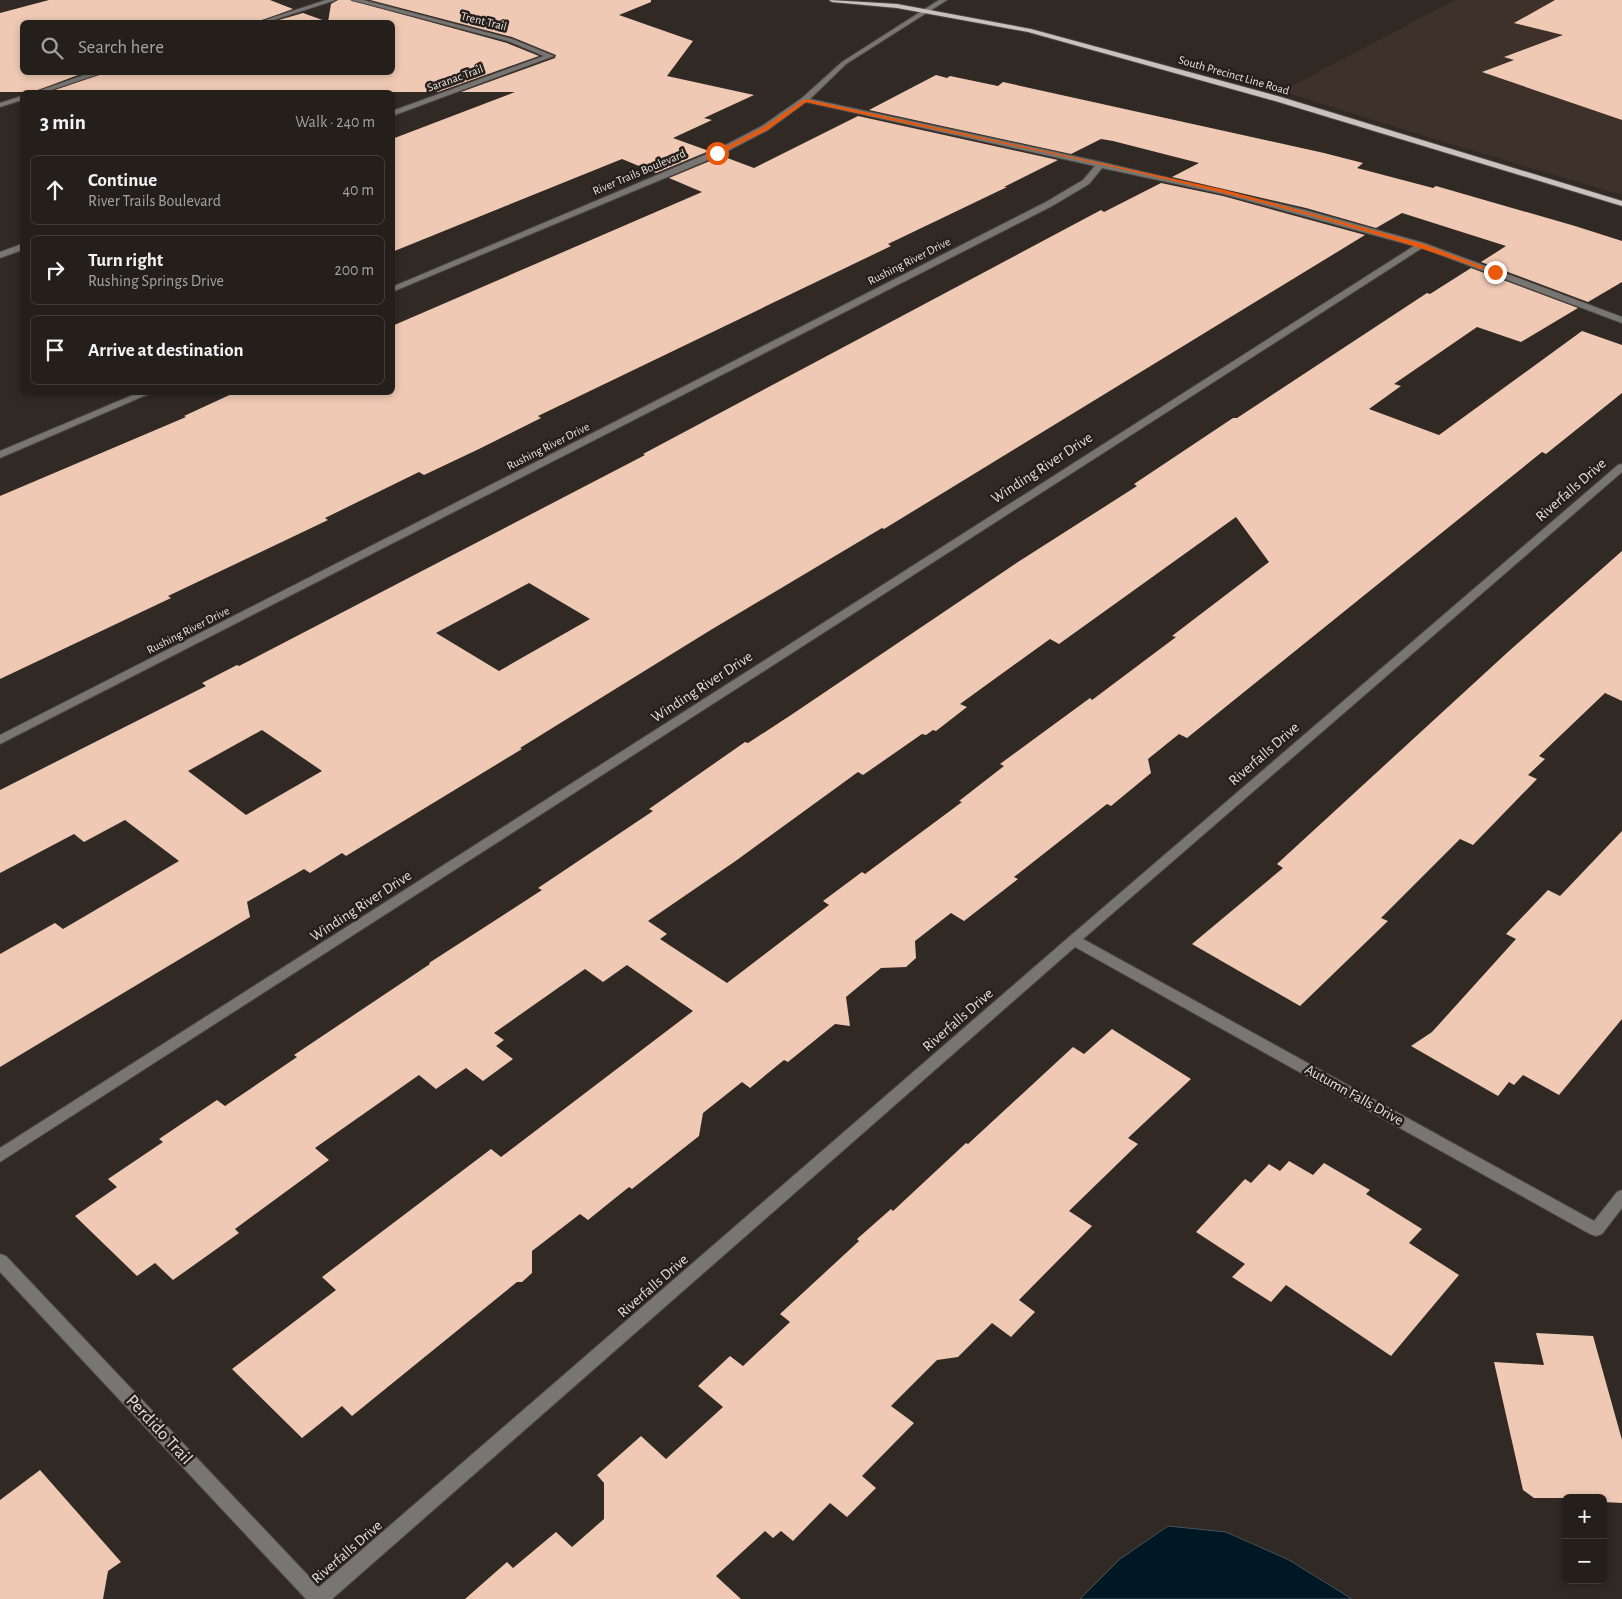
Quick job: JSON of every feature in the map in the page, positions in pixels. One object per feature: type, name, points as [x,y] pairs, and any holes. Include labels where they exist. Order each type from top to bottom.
[{"type":"main road","name":"South Precinct Line Road","points":[[832,0],[925,10],[1029,30],[1110,51],[1622,204]]},
{"type":"street","points":[[268,20],[333,0]]},
{"type":"street","name":"Trent Trail","points":[[355,0],[510,40],[550,56],[526,65]]},
{"type":"street","name":"River Trails Boulevard","points":[[395,289],[717,153],[766,128],[805,100],[844,63],[925,10],[944,0]]},
{"type":"street","name":"Saranac Trail","points":[[395,113],[526,65]]},
{"type":"street","points":[[45,90],[93,75]]},
{"type":"street","points":[[0,105],[20,99]]},
{"type":"street","points":[[805,100],[1224,192],[1421,245],[1622,320]]},
{"type":"street","name":"Rushing River Drive","points":[[0,740],[1049,204],[1086,182],[1101,164]]},
{"type":"street","name":"Winding River Drive","points":[[0,1156],[1421,245]]},
{"type":"street","points":[[0,255],[20,247]]},
{"type":"street","points":[[0,455],[142,395]]},
{"type":"street","name":"Riverfalls Drive","points":[[318,1599],[1074,940],[1622,467]]},
{"type":"street","name":"Autumn Falls Drive","points":[[1074,940],[1596,1230],[1622,1196]]},
{"type":"street","name":"Perdido Trail","points":[[0,1262],[318,1599]]},
{"type":"shaded area","points":[[1455,0],[1622,0],[1622,195],[1430,138],[1282,91]]},
{"type":"water","points":[[1168,1526],[1226,1532],[1289,1560],[1352,1599],[1080,1599],[1120,1559]]},
{"type":"building","points":[[49,0],[270,0],[293,9],[263,20],[20,20],[20,75],[78,75],[38,90],[20,90],[20,92],[0,92],[0,13]]},
{"type":"building","points":[[338,0],[350,0],[507,43],[539,56],[438,92],[395,92],[395,90],[55,90],[98,75],[395,75],[395,20],[328,20],[331,4]]},
{"type":"building","points":[[370,0],[651,0],[651,2],[619,15],[693,41],[667,76],[754,95],[704,118],[712,120],[673,138],[709,151],[656,173],[622,159],[395,251],[395,138],[515,92],[461,92],[555,58],[556,55],[512,37]]},
{"type":"building","points":[[1555,0],[1622,0],[1622,120],[1482,72],[1514,60],[1504,57],[1563,35],[1514,23]]},
{"type":"building","points":[[303,13],[322,20],[279,20]]},
{"type":"building","points":[[936,75],[998,86],[1003,82],[1324,153],[1363,163],[1357,168],[1433,188],[1436,186],[1575,226],[1622,241],[1622,282],[1588,302],[1481,262],[1506,246],[1402,213],[1376,228],[1306,208],[1172,177],[1199,163],[1113,141],[1101,139],[1071,154],[869,110]]},
{"type":"building","points":[[858,116],[1058,160],[1004,187],[1007,187],[888,244],[891,246],[538,416],[541,418],[479,449],[424,475],[419,472],[325,518],[328,520],[168,596],[171,598],[0,679],[0,496],[186,417],[184,416],[230,395],[395,395],[395,325],[702,192],[669,178],[722,156],[754,168]]},
{"type":"building","points":[[1161,183],[1223,196],[1365,235],[884,529],[882,528],[709,631],[520,748],[522,749],[346,856],[342,853],[310,873],[304,869],[247,902],[250,917],[0,1067],[0,954],[55,923],[63,929],[179,861],[125,820],[84,842],[74,834],[0,873],[0,790],[206,686],[202,683],[237,665],[239,666],[645,455],[643,454],[1101,210],[1104,212]],"holes":[[[529,583],[590,619],[499,671],[436,633]],[[262,730],[322,771],[246,815],[188,771]]]},
{"type":"building","points":[[1471,268],[1578,308],[1521,342],[1477,327],[1394,384],[1401,386],[1369,409],[1439,435],[1582,331],[1622,345],[1622,393],[1546,454],[1542,452],[1187,738],[1179,734],[1148,759],[1151,773],[1111,806],[1107,804],[1014,877],[1018,879],[964,921],[951,913],[915,941],[916,958],[906,967],[881,968],[846,997],[850,1026],[835,1024],[788,1062],[784,1060],[750,1088],[742,1082],[703,1113],[699,1136],[632,1189],[629,1187],[588,1220],[580,1214],[532,1251],[532,1273],[522,1282],[517,1282],[352,1416],[342,1406],[302,1438],[232,1369],[336,1290],[322,1277],[491,1149],[501,1157],[693,1011],[627,965],[603,982],[585,969],[494,1033],[504,1040],[496,1046],[513,1059],[483,1081],[466,1068],[436,1089],[419,1075],[315,1148],[329,1160],[235,1229],[239,1233],[173,1280],[155,1263],[137,1276],[75,1216],[117,1187],[108,1179],[163,1142],[159,1139],[217,1100],[225,1106],[297,1057],[294,1055],[429,963],[542,890],[538,888],[653,811],[649,809],[745,742],[748,743],[791,715],[1015,564],[1137,486],[1134,484],[1233,418],[1237,418],[1427,293],[1430,294]],"holes":[[[1236,517],[1269,562],[1172,636],[1176,637],[1092,700],[1090,698],[1000,764],[1004,766],[959,801],[962,802],[865,874],[862,872],[823,901],[829,905],[727,983],[660,939],[667,934],[648,921],[737,860],[858,772],[863,775],[922,734],[926,735],[933,730],[936,731],[967,707],[960,704],[1050,639],[1059,644]]]},
{"type":"building","points":[[1622,551],[1622,701],[1605,693],[1539,756],[1545,759],[1528,775],[1537,779],[1473,845],[1460,839],[1381,918],[1388,921],[1300,1006],[1192,944],[1283,868],[1277,864],[1509,651]]},
{"type":"building","points":[[1622,831],[1622,1019],[1559,1095],[1523,1075],[1514,1085],[1509,1082],[1498,1096],[1411,1046],[1432,1032],[1516,939],[1506,934],[1548,890],[1560,896]]},
{"type":"building","points":[[1112,1029],[1191,1079],[1128,1138],[1138,1144],[1069,1211],[1092,1226],[1019,1300],[1035,1312],[1011,1337],[992,1323],[958,1357],[937,1360],[891,1406],[914,1423],[862,1476],[876,1488],[847,1517],[830,1503],[793,1541],[781,1531],[773,1538],[765,1531],[716,1576],[741,1599],[465,1599],[507,1562],[513,1568],[556,1532],[572,1547],[604,1519],[604,1483],[597,1475],[641,1436],[666,1459],[723,1407],[698,1386],[730,1356],[743,1366],[790,1322],[780,1314],[859,1241],[857,1239],[891,1209],[893,1211],[1073,1047],[1084,1054]]},
{"type":"building","points":[[1289,1161],[1313,1175],[1324,1163],[1370,1190],[1366,1194],[1422,1229],[1409,1243],[1459,1275],[1391,1356],[1286,1285],[1271,1302],[1232,1277],[1245,1264],[1196,1232],[1245,1179],[1251,1183],[1269,1164],[1280,1171]]},
{"type":"building","points":[[1536,1333],[1593,1336],[1622,1440],[1622,1503],[1607,1502],[1607,1494],[1562,1494],[1562,1498],[1534,1498],[1523,1490],[1494,1362],[1544,1365]]},
{"type":"building","points":[[40,1470],[121,1562],[108,1571],[103,1599],[0,1599],[0,1500]]},
{"type":"route","points":[[717,153],[766,128],[805,100],[1224,192],[1421,245],[1495,272]]}]
